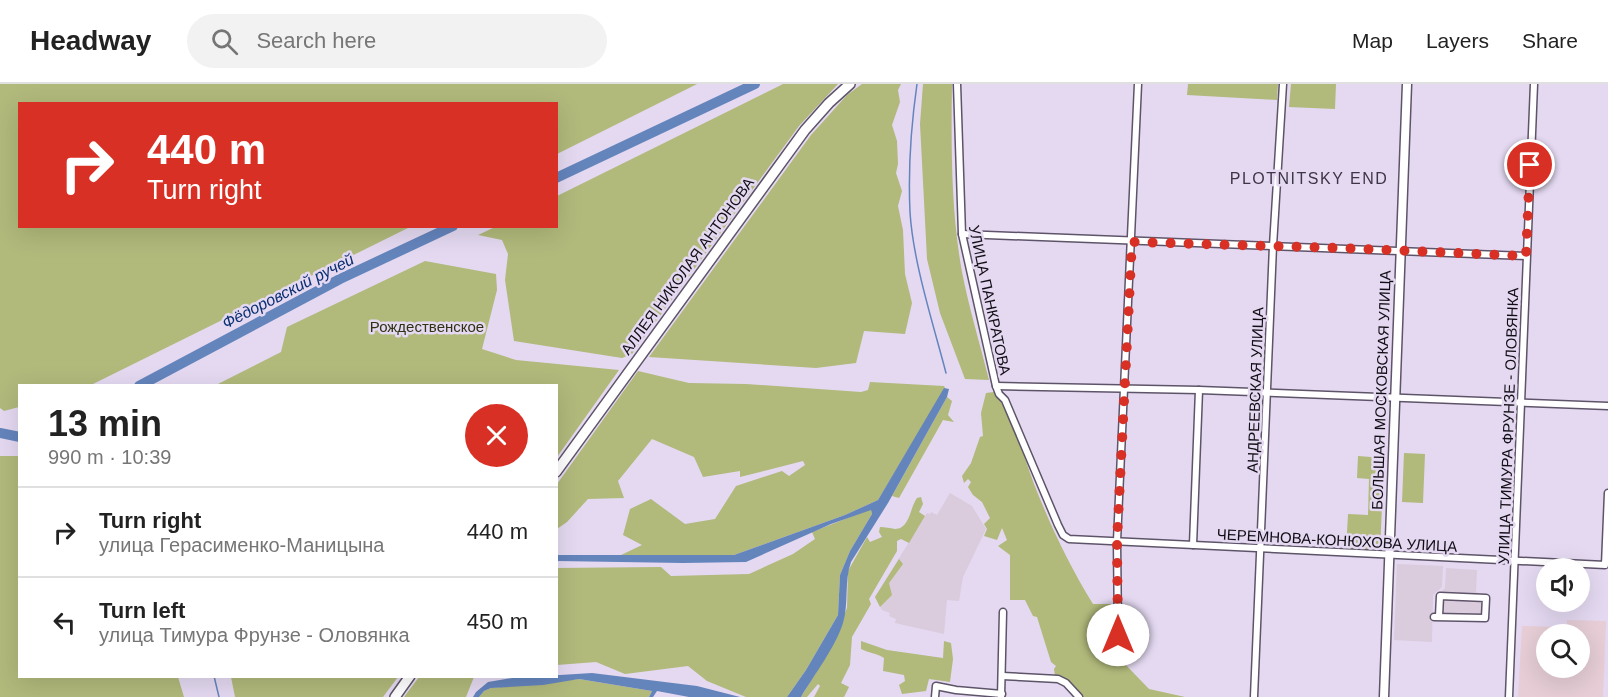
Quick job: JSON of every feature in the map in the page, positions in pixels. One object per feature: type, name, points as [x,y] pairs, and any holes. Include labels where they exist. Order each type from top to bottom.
[{"type":"main road","name":"АЛЛЕЯ НИКОЛАЯ АНТОНОВА","points":[[558,469],[805,130],[850,84]]},
{"type":"main road","name":"БОЛЬШАЯ МОСКОВСКАЯ УЛИЦА","points":[[1384,697],[1407,84]]},
{"type":"main road","points":[[395,697],[409,678]]},
{"type":"street","name":"УЛИЦА ПАНКРАТОВА","points":[[957,84],[962,234],[996,386],[999,394],[1005,400],[1058,525],[1063,535],[1069,538]]},
{"type":"street","points":[[1118,635],[1117,541],[1138,84]]},
{"type":"street","name":"АНДРЕЕВСКАЯ УЛИЦА","points":[[1254,697],[1273,246],[1283,84]]},
{"type":"street","name":"УЛИЦА ТИМУРА ФРУНЗЕ - ОЛОВЯНКА","points":[[1509,697],[1534,84]]},
{"type":"street","points":[[962,234],[1526,256]]},
{"type":"street","points":[[996,386],[1199,390],[1608,406]]},
{"type":"street","points":[[1193,545],[1199,390]]},
{"type":"street","name":"ЧЕРЕМНОВА-КОНЮХОВА УЛИЦА","points":[[1069,538],[1605,565],[1608,493]]},
{"type":"street","points":[[1440,596],[1486,598],[1485,618],[1436,617],[1440,596]]},
{"type":"street","points":[[935,697],[936,686],[1001,695],[1003,612]]},
{"type":"street","points":[[1002,676],[1058,679],[1066,683],[1079,697]]},
{"type":"shaded area","points":[[950,493],[972,506],[986,529],[963,577],[959,601],[947,600],[944,634],[895,623],[896,619],[889,616],[890,613],[882,610],[875,597],[927,513],[937,515]]},
{"type":"shaded area","points":[[1397,564],[1443,566],[1442,587],[1433,595],[1432,642],[1394,640]]},
{"type":"shaded area","points":[[1446,568],[1477,570],[1476,592],[1486,597],[1485,619],[1437,617],[1436,597],[1445,588]]},
{"type":"shaded area","points":[[1567,620],[1606,621],[1603,697],[1518,697],[1522,626],[1536,626],[1536,678],[1590,678],[1590,624],[1567,624]]},
{"type":"green space","points":[[0,84],[697,84],[558,154],[558,102],[18,102],[18,228],[408,228],[93,384],[18,384],[18,407],[4,411],[0,408]]},
{"type":"green space","points":[[783,84],[838,84],[799,126],[632,354],[622,358],[514,341],[505,280],[508,254],[502,240],[478,235],[493,228],[558,228],[558,196]]},
{"type":"green space","points":[[862,84],[901,84],[898,90],[900,102],[892,125],[897,141],[896,173],[902,191],[898,206],[903,230],[905,274],[912,303],[905,334],[864,331],[856,363],[816,368],[649,357],[811,135],[847,95]]},
{"type":"green space","points":[[923,84],[952,84],[952,178],[958,249],[989,380],[965,379],[940,313],[927,259],[920,124]]},
{"type":"green space","points":[[1188,84],[1278,84],[1277,100],[1187,95]]},
{"type":"green space","points":[[1291,84],[1336,84],[1335,109],[1289,107]]},
{"type":"green space","name":"Рождественское","points":[[425,261],[496,274],[497,290],[482,349],[516,360],[619,370],[558,456],[558,384],[218,384],[281,352],[287,327]]},
{"type":"green space","points":[[638,371],[689,383],[746,384],[861,392],[868,390],[870,382],[944,386],[945,388],[878,500],[845,515],[734,555],[619,556],[642,545],[623,535],[630,509],[651,499],[685,524],[715,519],[736,486],[782,471],[789,476],[805,465],[803,461],[740,477],[740,471],[703,477],[694,457],[652,439],[618,481],[624,498],[588,499],[558,528],[558,483]]},
{"type":"green space","points":[[994,392],[1013,425],[1040,500],[1076,575],[1093,604],[1111,604],[1111,645],[1123,662],[1149,689],[1185,697],[1083,697],[1064,678],[1055,676],[1056,666],[1051,662],[1037,617],[1033,616],[1025,600],[1010,600],[1010,555],[998,546],[1007,540],[1002,528],[997,540],[984,536],[987,529],[984,524],[990,518],[982,502],[973,495],[968,487],[971,482],[968,479],[964,483],[962,476],[971,463],[980,437],[983,436],[981,413],[986,393]]},
{"type":"green space","points":[[947,397],[952,401],[948,415],[954,422],[943,420],[899,498],[892,496]]},
{"type":"green space","points":[[1404,453],[1425,454],[1423,503],[1402,502]]},
{"type":"green space","points":[[0,456],[18,456],[18,678],[178,678],[184,697],[0,697]]},
{"type":"green space","points":[[1358,456],[1384,458],[1380,552],[1346,551],[1348,514],[1368,515],[1369,479],[1357,478]]},
{"type":"green space","points":[[921,497],[923,504],[919,512],[925,516],[909,543],[901,539],[897,541],[897,551],[869,599],[871,604],[852,637],[850,665],[841,683],[849,687],[844,697],[814,697],[820,686],[818,684],[807,697],[801,697],[826,656],[847,608],[848,571],[867,537],[870,542],[882,537],[879,532],[880,527],[900,528],[907,522],[917,498]]},
{"type":"green space","points":[[871,510],[872,514],[850,551],[840,575],[838,615],[806,670],[787,697],[746,697],[707,681],[688,666],[625,674],[596,662],[558,665],[558,568],[661,567],[671,576],[749,574],[793,554],[815,539],[812,532]]},
{"type":"green space","points":[[899,559],[903,564],[889,583],[892,595],[880,607],[875,597]]},
{"type":"green space","points":[[861,641],[887,650],[943,658],[944,641],[951,643],[953,659],[950,682],[929,679],[926,691],[902,694],[899,685],[905,681],[904,675],[883,671],[884,658],[861,649]]},
{"type":"green space","points":[[231,678],[397,678],[383,697],[235,697]]},
{"type":"green space","points":[[418,678],[474,678],[466,697],[404,697]]},
{"type":"green space","points":[[579,679],[652,691],[649,697],[479,697],[491,688]]},
{"type":"water","points":[[944,388],[949,389],[947,397],[888,503],[851,562],[843,623],[830,652],[801,697],[787,697],[806,670],[838,615],[840,575],[850,551],[872,514],[871,510],[831,524],[746,562],[558,561],[558,555],[734,555],[845,515],[878,500]]},
{"type":"water","points":[[592,673],[697,686],[740,697],[689,697],[657,691],[653,697],[649,697],[652,691],[579,679],[543,685],[491,688],[479,697],[473,697],[488,682],[512,678],[558,678],[558,675]]},
{"type":"waterway","name":"Фёдоровский ручей","points":[[558,177],[755,84]]},
{"type":"waterway","points":[[917,84],[910,164],[910,212],[924,292],[946,373]]},
{"type":"waterway","name":"Фёдоровский ручей","points":[[143,384],[340,279],[449,228]]},
{"type":"waterway","name":"Фёдоровский ручей","points":[[0,433],[18,437]]},
{"type":"waterway","points":[[214,678],[219,697]]},
{"type":"district","name":"PLOTNITSKY END","points":[[1309,178]]},
{"type":"route","points":[[1118,635],[1117,541],[1132,242],[1526,256],[1530,165]]}]
